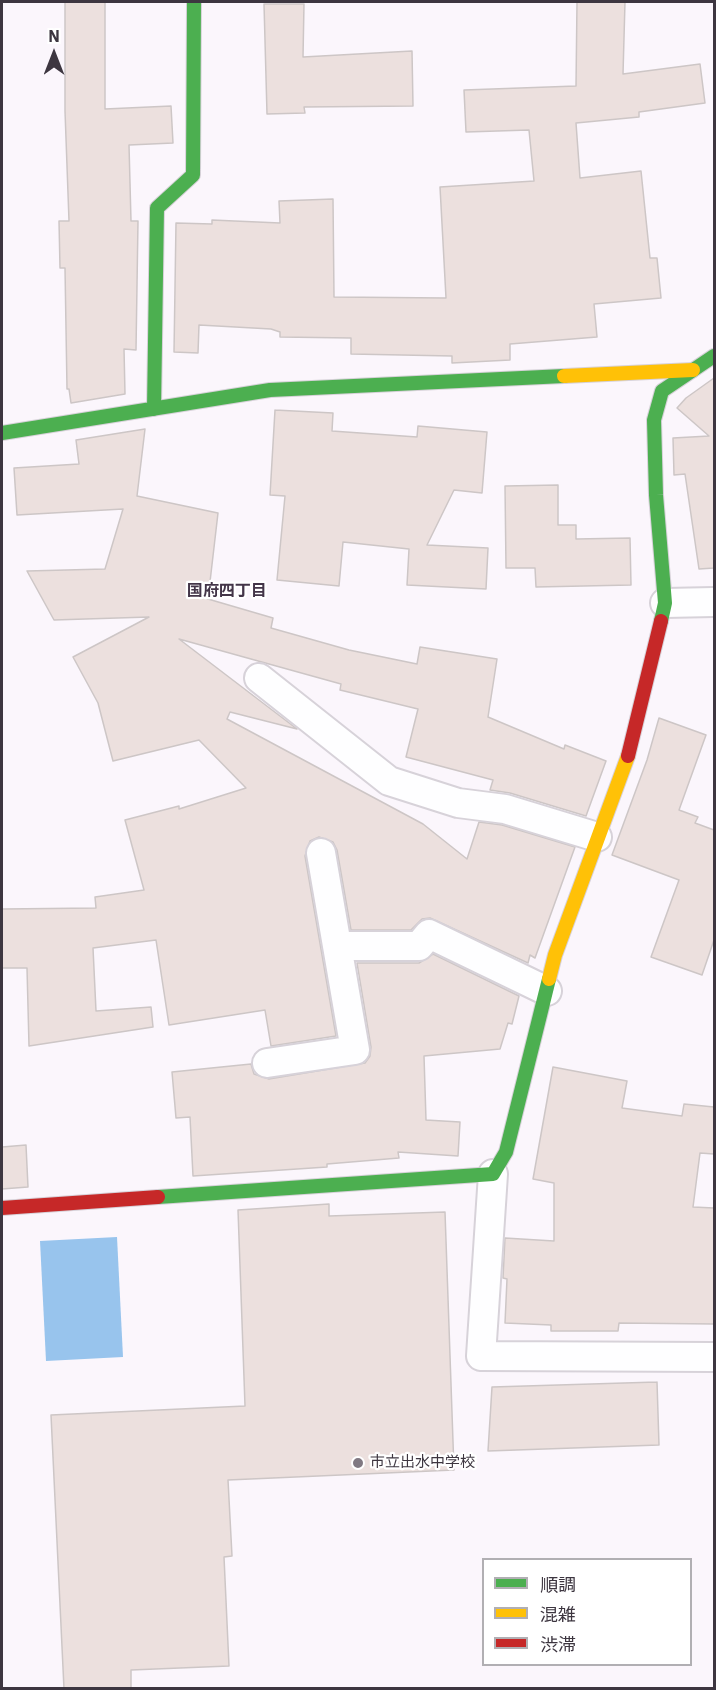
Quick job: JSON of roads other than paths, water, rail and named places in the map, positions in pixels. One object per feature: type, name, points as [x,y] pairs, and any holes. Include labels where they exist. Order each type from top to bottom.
[{"type":"street","points":[[153,409],[157,208],[193,175],[194,2]]},
{"type":"street","points":[[714,356],[662,391],[654,420],[656,495],[665,603],[629,754],[555,955],[506,1152],[493,1174],[481,1356],[714,1357]]},
{"type":"street","points":[[2,433],[270,390],[693,370]]},
{"type":"street","points":[[665,603],[714,602]]},
{"type":"street","points":[[259,678],[389,781],[458,803],[505,809],[597,837]]},
{"type":"street","points":[[267,1063],[356,1050],[321,852]]},
{"type":"street","points":[[338,946],[419,946],[429,934],[547,991]]},
{"type":"street","points":[[2,1208],[493,1174]]},
{"type":"water","points":[[117,1237],[123,1357],[46,1361],[40,1241]]},
{"type":"place","name":"市立出水中学校","points":[[358,1463]]},
{"type":"district","name":"国府四丁目","points":[[227,591]]}]
